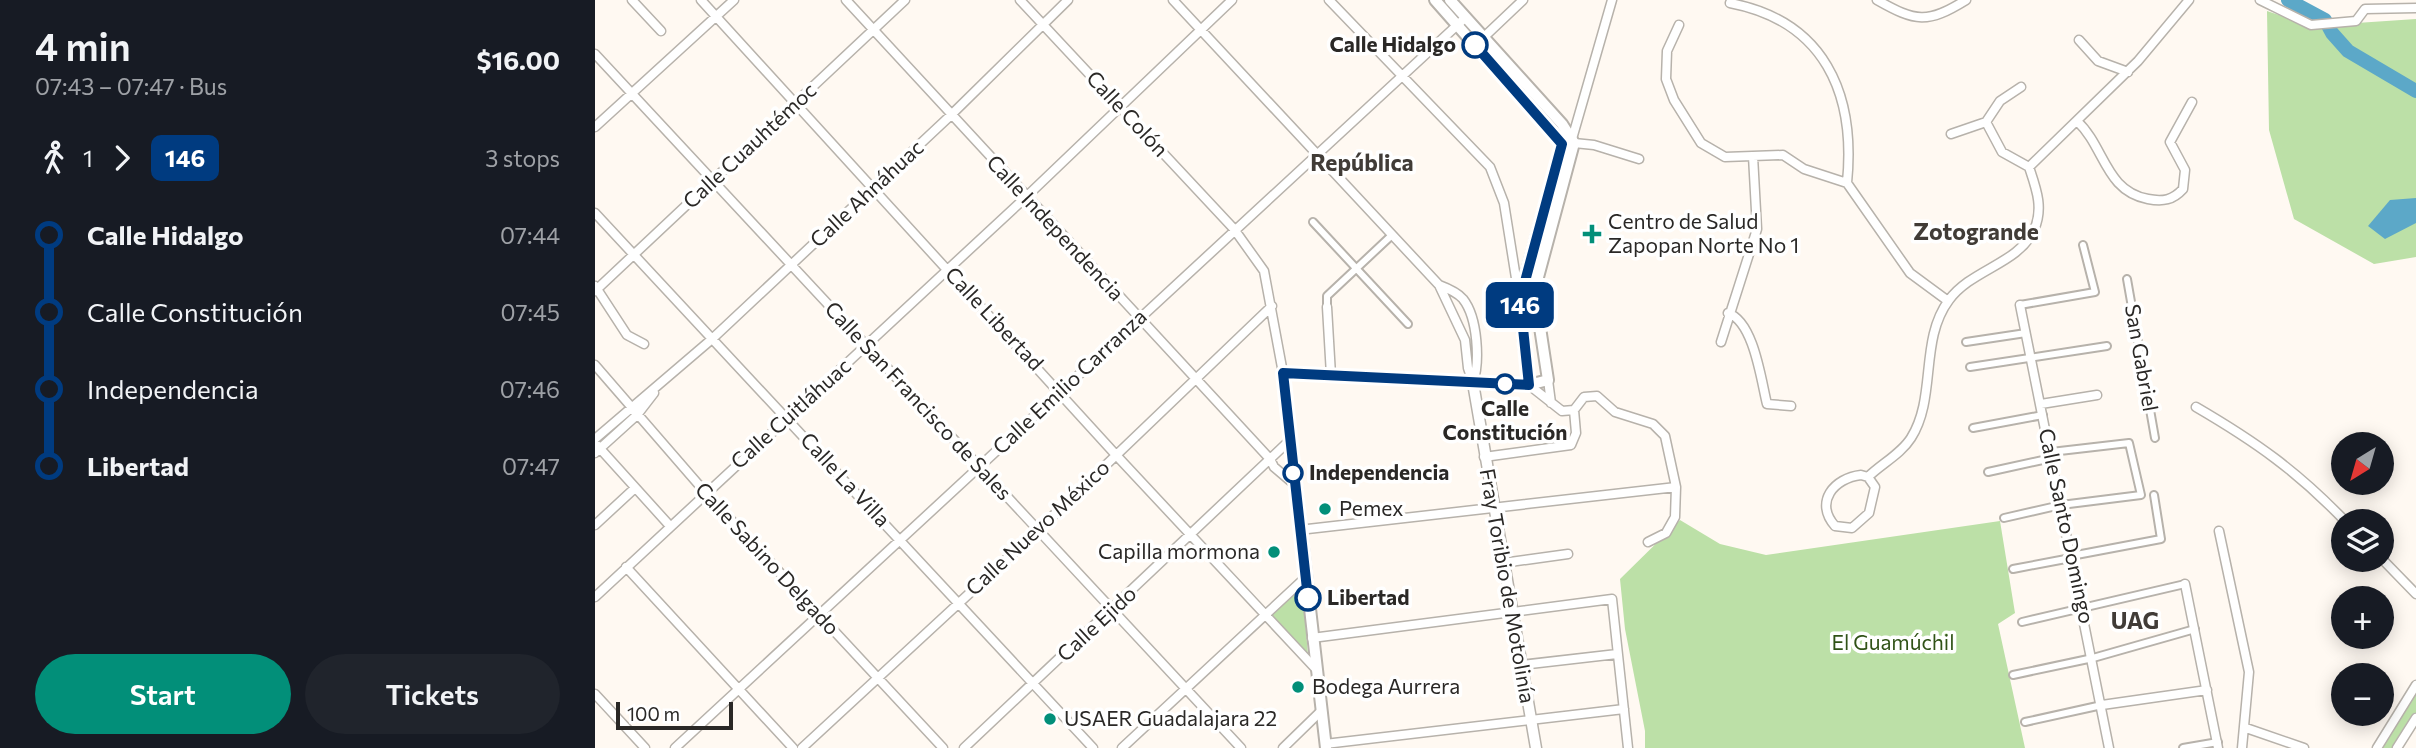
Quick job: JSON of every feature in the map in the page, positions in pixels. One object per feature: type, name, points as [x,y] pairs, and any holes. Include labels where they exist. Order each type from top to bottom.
[{"type":"main road","points":[[1435,0],[1484,37],[1560,139],[1562,150],[1520,300],[1529,385]]},
{"type":"main road","points":[[1325,746],[1283,373],[1529,385],[1548,380],[1536,301],[1537,281],[1573,141],[1462,21],[1450,0]]},
{"type":"street","points":[[632,0],[660,31]]},
{"type":"street","name":"Calle Libertad","points":[[701,0],[1116,455],[1315,668]]},
{"type":"street","points":[[595,127],[734,0]]},
{"type":"street","name":"Calle Independencia","points":[[846,0],[950,116],[1270,458],[1274,467],[1294,484]]},
{"type":"street","name":"Calle Cuauhtémoc","points":[[596,289],[905,0]]},
{"type":"street","name":"Calle Colón","points":[[1020,0],[1234,229],[1264,271],[1283,373]]},
{"type":"street","name":"Calle Ahnáhuac","points":[[596,446],[630,407],[712,339],[950,116],[1068,0]]},
{"type":"street","points":[[1173,0],[1439,285],[1456,316],[1473,383]]},
{"type":"street","name":"Calle Cuitláhuac","points":[[595,597],[705,492],[1027,197],[1232,0]]},
{"type":"street","points":[[1329,0],[1490,167],[1504,204],[1520,300]]},
{"type":"street","points":[[1484,37],[1523,0]]},
{"type":"street","points":[[1612,0],[1573,141],[1639,159]]},
{"type":"street","points":[[1877,0],[1909,18],[1926,19],[1966,0]]},
{"type":"street","points":[[1889,0],[1894,10]]},
{"type":"street","points":[[2029,167],[2128,72],[2189,0]]},
{"type":"street","points":[[2260,1],[2311,25],[2355,22],[2365,9],[2416,8]]},
{"type":"street","points":[[1730,3],[1772,15],[1794,29],[1831,68],[1845,104],[1847,183],[1910,273],[1948,301]]},
{"type":"street","name":"Calle Emilio Carranza","points":[[675,748],[1462,21]]},
{"type":"street","points":[[1679,25],[1664,65],[1674,100],[1701,143],[1725,157],[1783,155],[1804,169],[1847,183]]},
{"type":"street","points":[[2079,40],[2098,61],[2128,72]]},
{"type":"street","name":"Calle San Francisco de Sales","points":[[595,54],[1241,748]]},
{"type":"street","points":[[1951,134],[1986,122],[2000,101],[2021,87]]},
{"type":"street","points":[[2077,121],[2090,134],[2115,182],[2137,197],[2164,201],[2175,197],[2183,189],[2186,180],[2185,170],[2170,142],[2192,103]]},
{"type":"street","points":[[1868,477],[1875,487],[1870,513],[1852,528],[1835,526],[1830,520],[1826,505],[1830,489],[1844,478],[1868,477],[1902,449],[1916,428],[1931,346],[1948,301],[1967,281],[2029,241],[2038,221],[2039,209],[2029,167],[2002,152],[1986,122]]},
{"type":"street","points":[[1721,342],[1728,313],[1757,229],[1753,156]]},
{"type":"street","name":"Calle La Villa","points":[[595,213],[1093,748]]},
{"type":"street","points":[[1313,222],[1408,324]]},
{"type":"street","points":[[1331,375],[1327,296],[1392,235]]},
{"type":"street","points":[[2020,305],[2095,292],[2083,245]]},
{"type":"street","name":"San Gabriel","points":[[2127,279],[2154,438]]},
{"type":"street","points":[[1439,285],[1463,299],[1468,309],[1478,368],[1473,383]]},
{"type":"street","points":[[596,289],[627,335],[644,344]]},
{"type":"street","name":"Calle Santo Domingo","points":[[2020,305],[2109,748]]},
{"type":"street","name":"Calle Nuevo México","points":[[802,748],[1037,531],[1272,306]]},
{"type":"street","points":[[1728,313],[1736,317],[1757,353],[1766,404],[1791,406]]},
{"type":"street","points":[[1966,342],[2026,333]]},
{"type":"street","points":[[1970,367],[2107,346]]},
{"type":"street","name":"Calle Sabino Delgado","points":[[595,365],[705,492],[943,748]]},
{"type":"street","points":[[1548,380],[1551,402]]},
{"type":"street","name":"Calle Ahnáhuac","points":[[596,446],[637,415],[662,383]]},
{"type":"street","name":"Fray Toribio de Motolinía","points":[[1473,383],[1536,748]]},
{"type":"street","points":[[1529,385],[1562,411],[1574,410],[1590,395],[1597,396],[1615,412],[1659,428],[1665,436],[1675,487],[1675,517],[1666,533],[1648,542]]},
{"type":"street","points":[[2041,404],[2097,395]]},
{"type":"street","points":[[2196,407],[2262,446],[2290,467],[2333,509]]},
{"type":"street","points":[[1485,457],[1571,445],[1576,433],[1574,410]]},
{"type":"street","points":[[1973,428],[2043,415]]},
{"type":"street","name":"Calle Ejido","points":[[964,748],[1192,536],[1289,441]]},
{"type":"street","points":[[1988,472],[2051,455],[2129,443],[2141,495],[2061,505],[2004,518]]},
{"type":"street","points":[[596,446],[670,526]]},
{"type":"street","points":[[1299,530],[1675,487]]},
{"type":"street","points":[[595,524],[635,488]]},
{"type":"street","points":[[2013,569],[2161,539],[2154,495]]},
{"type":"street","points":[[2219,531],[2249,672],[2246,728],[2242,748]]},
{"type":"street","points":[[1503,563],[1568,554]]},
{"type":"street","points":[[626,567],[793,748]]},
{"type":"street","points":[[2394,571],[2416,594]]},
{"type":"street","points":[[1122,748],[1305,578]]},
{"type":"street","points":[[2022,622],[2185,584],[2218,745],[2183,748]]},
{"type":"street","points":[[1312,638],[1612,599],[1618,635],[1616,654],[1628,748]]},
{"type":"street","points":[[2013,675],[2093,658],[2195,629]]},
{"type":"street","points":[[1521,665],[1616,654]]},
{"type":"street","points":[[2377,748],[2416,685]]},
{"type":"street","points":[[2025,722],[2102,705],[2207,690]]},
{"type":"street","points":[[595,694],[645,748]]},
{"type":"street","points":[[1325,746],[1624,709]]},
{"type":"street","points":[[1283,748],[1320,712]]},
{"type":"street","points":[[2397,748],[2416,718]]},
{"type":"street","points":[[2246,728],[2304,748]]},
{"type":"green space","points":[[2267,11],[2312,26],[2416,19],[2416,257],[2374,264],[2294,219],[2269,130]]},
{"type":"green space","name":"El Guamúchil","points":[[1680,520],[1720,544],[1766,555],[2000,521],[2015,613],[1998,624],[2025,748],[1645,748],[1645,731],[1625,629],[1620,579]]},
{"type":"green space","points":[[1302,584],[1308,655],[1269,615]]},
{"type":"green space","points":[[2416,690],[2416,715],[2394,748],[2381,748]]},
{"type":"water","points":[[2416,198],[2416,223],[2385,239],[2368,226],[2390,200]]},
{"type":"waterway","points":[[2288,0],[2325,20],[2332,33],[2348,51],[2416,91]]},
{"type":"bus line","name":"146","points":[[1308,598],[1283,373],[1529,385],[1520,300],[1562,144],[1475,45]]},
{"type":"place","name":"Calle Hidalgo","points":[[1475,45]]},
{"type":"place","name":"Centro de Salud Zapopan Norte No 1","points":[[1592,234]]},
{"type":"place","name":"Calle Constitución","points":[[1505,384]]},
{"type":"place","name":"Independencia","points":[[1293,473]]},
{"type":"place","name":"Pemex","points":[[1325,509]]},
{"type":"place","name":"Capilla mormona","points":[[1274,552]]},
{"type":"place","name":"Libertad","points":[[1308,598]]},
{"type":"place","name":"Bodega Aurrera","points":[[1298,687]]},
{"type":"place","name":"USAER Guadalajara 22","points":[[1050,719]]},
{"type":"district","name":"República","points":[[1362,163]]},
{"type":"district","name":"Zotogrande","points":[[1976,232]]},
{"type":"district","name":"UAG","points":[[2135,621]]}]
